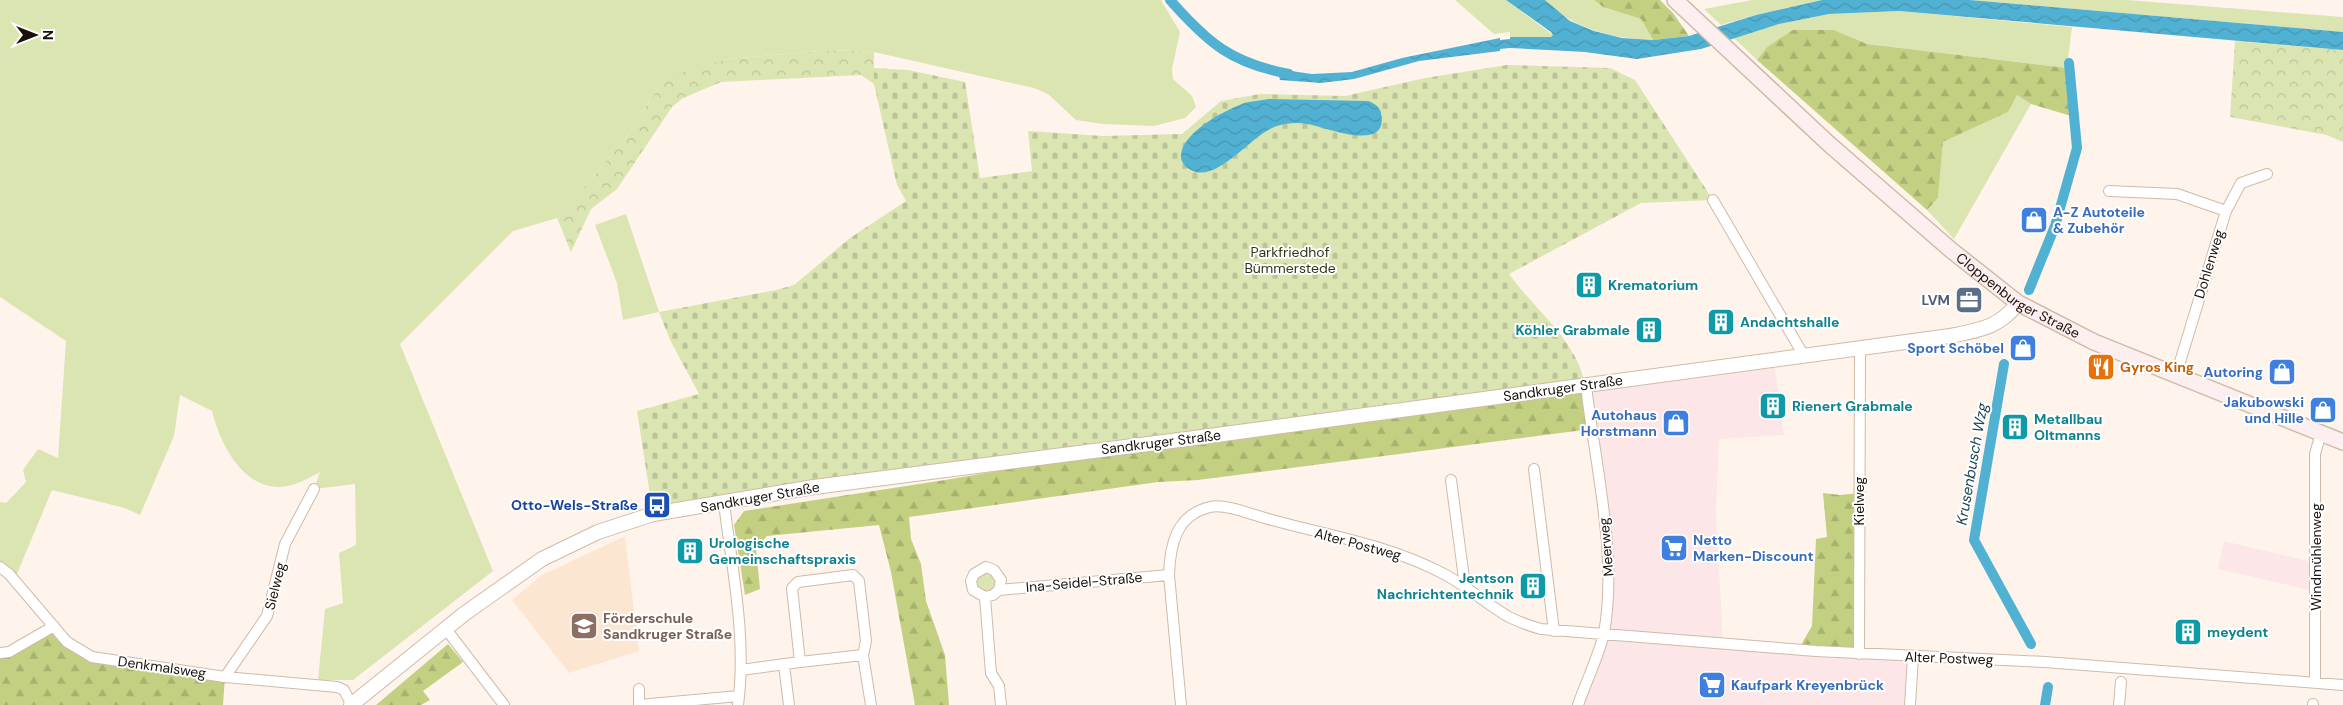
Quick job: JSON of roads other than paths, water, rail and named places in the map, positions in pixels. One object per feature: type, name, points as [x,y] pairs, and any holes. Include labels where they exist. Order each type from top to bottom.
[{"type":"main road","name":"Cloppenburger Straße","points":[[1675,0],[1744,66],[1951,250],[2018,303],[2094,342],[2343,442]]},
{"type":"street","name":"Dohlenweg","points":[[2176,375],[2226,211],[2241,183],[2267,174]]},
{"type":"street","points":[[2109,191],[2177,194],[2226,211]]},
{"type":"street","points":[[1713,200],[1804,356]]},
{"type":"street","name":"Sandkruger Straße","points":[[351,705],[446,628],[542,559],[598,532],[653,514],[814,487],[1586,386],[1950,336],[1986,328],[2005,318],[2018,303]]},
{"type":"street","name":"Kielweg","points":[[1859,654],[1860,348]]},
{"type":"street","name":"Meerweg","points":[[1578,705],[1603,635],[1609,588],[1608,558],[1586,386]]},
{"type":"street","name":"Windmühlenweg","points":[[2315,681],[2315,454],[2321,433]]},
{"type":"street","points":[[1534,469],[1554,631]]},
{"type":"street","points":[[1451,480],[1465,586]]},
{"type":"street","name":"Sielweg","points":[[225,677],[267,616],[285,544],[314,489]]},
{"type":"street","points":[[639,689],[639,705],[739,701],[741,670],[738,620],[724,503]]},
{"type":"street","name":"Alter Postweg","points":[[1181,705],[1169,575],[1170,555],[1175,535],[1183,521],[1208,507],[1222,505],[1247,514],[1399,553],[1442,572],[1509,617],[1541,629],[1859,654],[2026,661],[2315,681],[2343,685]]},
{"type":"street","name":"Denkmalsweg","points":[[0,567],[67,642],[92,657],[225,677],[337,687],[344,690],[351,705]]},
{"type":"street","points":[[999,590],[1001,580],[998,573],[986,568],[979,569],[974,574],[971,581],[973,590],[985,597],[991,673],[999,686],[1001,705]]},
{"type":"street","points":[[800,662],[792,588],[798,582],[853,575],[858,581],[866,641],[862,655],[871,705]]},
{"type":"street","name":"Ina-Seidel-Straße","points":[[985,597],[993,595],[999,590],[1169,575]]},
{"type":"street","points":[[0,653],[9,652],[54,626]]},
{"type":"street","points":[[446,628],[504,705]]},
{"type":"street","points":[[741,670],[862,655]]},
{"type":"street","points":[[1910,705],[1913,657]]},
{"type":"street","points":[[784,665],[789,705]]},
{"type":"street","points":[[2119,705],[2121,682]]},
{"type":"water","points":[[1506,0],[1545,0],[1570,21],[1594,31],[1622,38],[1653,40],[1689,36],[1756,15],[1822,0],[1970,0],[2343,32],[2343,50],[1899,11],[1829,14],[1779,24],[1701,49],[1637,59],[1585,52],[1510,48],[1500,49],[1500,51],[1419,61],[1354,79],[1321,83],[1280,80],[1277,69],[1312,74],[1352,72],[1402,58],[1500,38],[1500,40],[1510,39],[1510,37],[1551,37],[1553,35]]},
{"type":"water","points":[[1268,99],[1368,101],[1379,109],[1381,113],[1381,126],[1375,133],[1353,135],[1303,123],[1284,124],[1268,130],[1227,162],[1206,172],[1196,172],[1188,168],[1181,160],[1183,148],[1187,140],[1204,125],[1224,112],[1242,104]]},
{"type":"waterway","points":[[1170,0],[1196,28],[1222,49],[1251,64],[1289,74]]},
{"type":"waterway","name":"Krusenbusch Wzg","points":[[2029,290],[2055,226],[2077,148],[2069,63]]},
{"type":"waterway","name":"Krusenbusch Wzg","points":[[2004,364],[1974,540],[2031,644]]},
{"type":"waterway","name":"Krusenbusch Wzg","points":[[2045,705],[2048,687]]},
{"type":"place","name":"A-Z Autoteile & Zubehör","points":[[2034,220]]},
{"type":"place","name":"Krematorium","points":[[1589,285]]},
{"type":"place","name":"LVM","points":[[1969,300]]},
{"type":"place","name":"Andachtshalle","points":[[1721,322]]},
{"type":"place","name":"Köhler Grabmale","points":[[1649,330]]},
{"type":"place","name":"Sport Schöbel","points":[[2023,348]]},
{"type":"place","name":"Gyros King","points":[[2101,367]]},
{"type":"place","name":"Autoring","points":[[2282,372]]},
{"type":"place","name":"Rienert Grabmale","points":[[1773,406]]},
{"type":"place","name":"Jakubowski und Hille","points":[[2323,410]]},
{"type":"place","name":"Autohaus Horstmann","points":[[1676,423]]},
{"type":"place","name":"Metallbau Oltmanns","points":[[2015,427]]},
{"type":"place","name":"Otto-Wels-Straße","points":[[657,505]]},
{"type":"place","name":"Netto Marken-Discount","points":[[1674,548]]},
{"type":"place","name":"Urologische Gemeinschaftspraxis","points":[[690,551]]},
{"type":"place","name":"Jentson Nachrichtentechnik","points":[[1533,586]]},
{"type":"place","name":"Förderschule Sandkruger Straße","points":[[584,626]]},
{"type":"place","name":"meydent","points":[[2188,632]]},
{"type":"place","name":"Kaufpark Kreyenbrück","points":[[1712,685]]},
{"type":"park label","name":"Parkfriedhof Bümmerstede","points":[[1290,260]]}]
